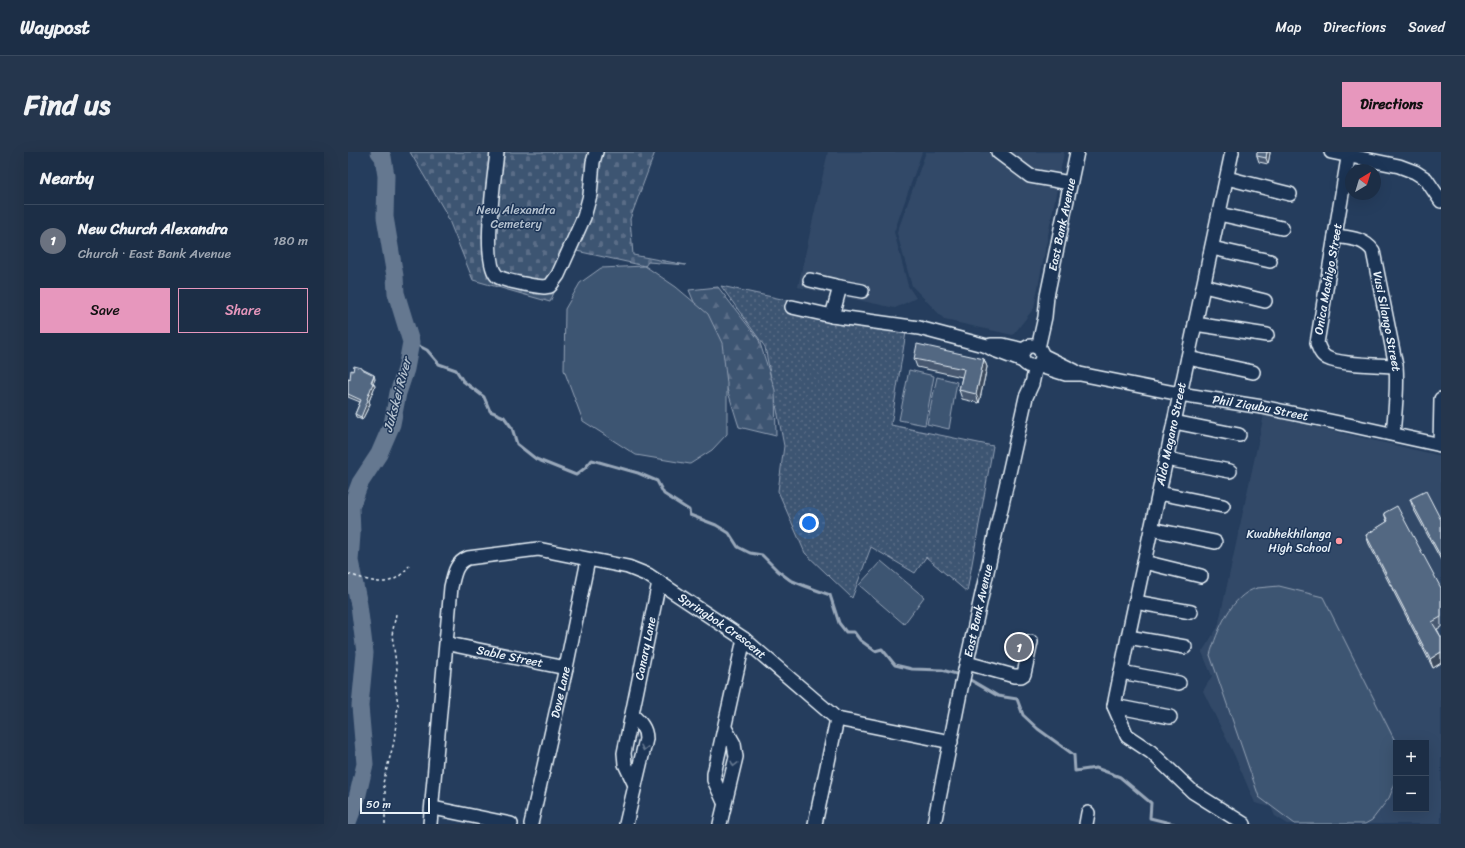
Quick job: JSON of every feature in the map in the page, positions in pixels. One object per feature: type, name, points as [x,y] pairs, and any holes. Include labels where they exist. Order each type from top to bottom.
[{"type":"street","points":[[497,152],[489,226],[489,244],[493,271],[499,278],[544,287],[550,286],[558,275],[584,217],[588,202],[593,162],[596,152]]},
{"type":"street","points":[[998,152],[1030,176],[1070,184]]},
{"type":"street","name":"East Bank Avenue","points":[[934,824],[961,688],[1026,397],[1032,384],[1032,357],[1047,296],[1077,152]]},
{"type":"street","name":"Aldo Magano Street","points":[[1116,711],[1121,672],[1135,602],[1232,152]]},
{"type":"street","points":[[1331,152],[1349,154],[1399,166],[1415,172],[1426,179],[1441,201]]},
{"type":"street","name":"Onica Mashigo Street","points":[[1349,154],[1317,343],[1319,349],[1326,358],[1332,360],[1360,364],[1396,366]]},
{"type":"street","points":[[1227,178],[1290,194]]},
{"type":"street","points":[[1219,214],[1282,228]]},
{"type":"street","name":"Vusi Silango Street","points":[[1335,236],[1360,240],[1370,246],[1373,251],[1396,366],[1396,404],[1393,434]]},
{"type":"street","points":[[1212,248],[1270,261]]},
{"type":"street","points":[[810,280],[862,291]]},
{"type":"street","points":[[832,316],[840,286]]},
{"type":"street","points":[[1204,286],[1265,301]]},
{"type":"street","name":"Phil Ziqubu Street","points":[[792,307],[832,316],[919,328],[987,346],[994,350],[1032,357],[1069,367],[1080,374],[1180,394],[1262,407],[1441,445]]},
{"type":"street","points":[[1195,324],[1267,335]]},
{"type":"street","points":[[1188,358],[1253,372]]},
{"type":"street","points":[[1441,399],[1441,445]]},
{"type":"street","points":[[1174,422],[1239,435]]},
{"type":"street","points":[[1166,459],[1230,471]]},
{"type":"street","points":[[1159,493],[1223,506]]},
{"type":"street","points":[[1151,529],[1215,542]]},
{"type":"street","name":"Springbok Crescent","points":[[430,824],[453,577],[460,562],[468,558],[538,550],[639,571],[660,582],[744,639],[837,719],[951,742]]},
{"type":"street","points":[[437,824],[460,579],[464,571],[477,557]]},
{"type":"street","name":"Dove Lane","points":[[531,824],[566,668],[588,560]]},
{"type":"street","points":[[1144,562],[1201,576]]},
{"type":"street","name":"Canary Lane","points":[[635,785],[625,764],[624,758],[660,582]]},
{"type":"street","points":[[1135,602],[1191,612]]},
{"type":"street","points":[[1128,637],[1185,647]]},
{"type":"street","points":[[720,824],[724,802],[736,757],[736,750],[732,738],[724,728],[744,639]]},
{"type":"street","points":[[966,666],[1014,676],[1021,676],[1024,674],[1031,642]]},
{"type":"street","name":"Sable Street","points":[[454,645],[566,668]]},
{"type":"street","points":[[1121,672],[1179,682]]},
{"type":"street","points":[[1116,711],[1170,717]]},
{"type":"street","points":[[1116,711],[1127,736],[1151,752],[1193,792],[1244,824]]},
{"type":"street","points":[[626,824],[646,734],[643,725],[632,715]]},
{"type":"street","points":[[815,824],[837,719]]},
{"type":"street","points":[[438,809],[511,824]]},
{"type":"path","points":[[348,574],[386,583],[400,577],[409,566]]},
{"type":"path","points":[[385,824],[385,790],[383,783],[394,742],[398,705],[395,682],[397,670],[392,635],[396,614]]},
{"type":"shaded area","points":[[828,152],[922,152],[894,232],[908,286],[916,298],[895,308],[798,287]]},
{"type":"shaded area","points":[[926,152],[1064,152],[1034,308],[1013,335],[945,320],[912,286],[897,233]]},
{"type":"shaded area","name":"Kwabhekhilanga High School","points":[[1264,415],[1441,456],[1441,824],[1288,824],[1275,816],[1271,807],[1255,803],[1233,752],[1203,691],[1212,676],[1202,652],[1218,627]]},
{"type":"green space","name":"New Alexandra Cemetery","points":[[410,152],[655,152],[630,219],[633,255],[686,265],[648,262],[645,266],[572,250],[550,302],[473,280],[446,213]]},
{"type":"green space","points":[[645,266],[676,287],[708,314],[722,343],[727,383],[727,434],[712,450],[690,464],[636,455],[583,421],[564,370],[565,309],[580,283],[601,268]]},
{"type":"green space","points":[[721,286],[907,326],[891,425],[993,446],[967,592],[926,557],[915,573],[871,547],[852,598],[805,553],[778,491],[784,446],[765,347]]},
{"type":"green space","points":[[718,287],[759,340],[775,390],[776,436],[739,427],[718,360],[689,290]]},
{"type":"green space","points":[[909,370],[934,376],[925,425],[899,420]]},
{"type":"green space","points":[[937,377],[957,382],[949,429],[927,424]]},
{"type":"green space","points":[[881,561],[924,597],[904,624],[859,585]]},
{"type":"green space","points":[[1279,586],[1323,597],[1394,740],[1393,740],[1393,788],[1389,798],[1372,820],[1365,824],[1295,824],[1259,797],[1210,655],[1226,615],[1240,598],[1257,588]]},
{"type":"building","points":[[1257,152],[1267,152],[1266,158],[1257,156]]},
{"type":"building","points":[[917,344],[984,359],[976,394],[959,390],[964,369],[914,359]]},
{"type":"building","points":[[354,366],[362,368],[374,375],[371,382],[373,383],[367,399],[368,400],[361,417],[355,414],[361,400],[348,394],[348,378],[350,379],[351,370],[353,371]]},
{"type":"building","points":[[1426,491],[1441,520],[1441,557],[1410,499]]},
{"type":"building","points":[[1397,506],[1441,588],[1441,617],[1432,622],[1441,637],[1441,652],[1430,659],[1366,535],[1388,521],[1384,513]]},
{"type":"waterway","name":"Jukskei River","points":[[348,822],[357,798],[365,764],[360,706],[365,653],[359,605],[350,561],[352,534],[351,507],[360,483],[379,454],[392,424],[398,393],[406,369],[411,342],[396,293],[395,276],[385,217],[386,176],[383,157],[379,152]]},
{"type":"waterway","points":[[411,342],[427,350],[439,364],[456,370],[463,381],[484,397],[490,411],[504,417],[512,428],[517,444],[536,459],[576,475],[592,460],[638,473],[657,481],[664,494],[689,510],[690,515],[716,525],[729,533],[738,547],[750,553],[762,555],[778,571],[790,580],[830,595],[839,623],[846,632],[854,632],[860,640],[875,651],[882,649],[895,665],[912,669],[942,670],[960,675]]},
{"type":"waterway","points":[[967,678],[998,696],[1017,699],[1023,715],[1038,729],[1074,755],[1075,771],[1096,768],[1120,777],[1151,803],[1150,818],[1174,824]]},
{"type":"place","name":"Kwabhekhilanga High School","points":[[1339,541]]},
{"type":"place","name":"New Church Alexandra","points":[[1019,647]]}]
